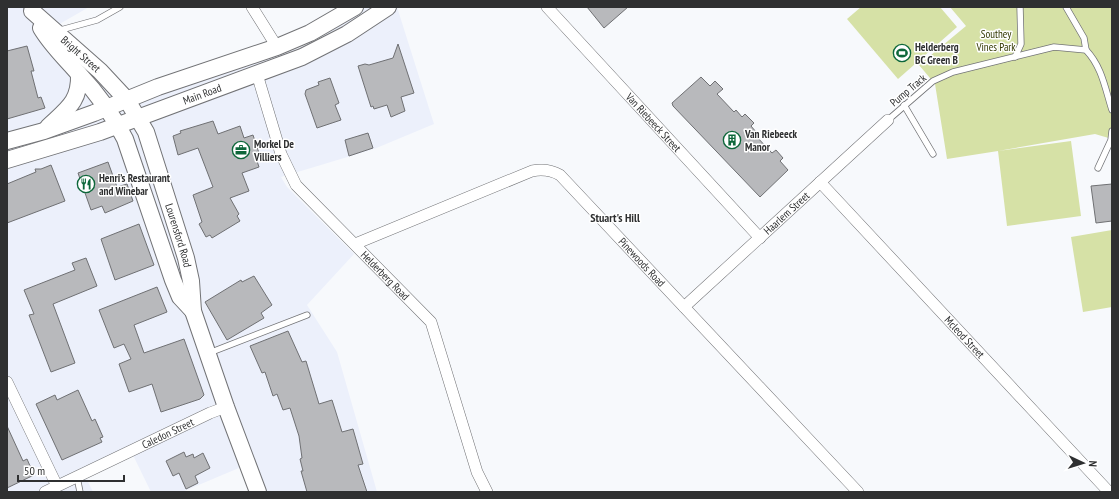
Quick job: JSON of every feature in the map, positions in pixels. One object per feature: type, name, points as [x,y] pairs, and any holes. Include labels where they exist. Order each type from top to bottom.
[{"type":"street","points":[[252,7],[277,47]]},
{"type":"street","name":"Main Road","points":[[7,141],[44,131],[107,108],[158,87],[277,47],[310,33],[355,7]]},
{"type":"street","name":"Main Road","points":[[7,160],[118,125],[257,74],[347,34],[388,7]]},
{"type":"street","name":"Van Riebeeck Street","points":[[547,7],[760,238]]},
{"type":"street","name":"Bright Street","points":[[31,9],[100,71],[126,100],[138,117]]},
{"type":"street","name":"Bright Street","points":[[31,9],[48,39],[107,108],[118,125]]},
{"type":"street","points":[[44,131],[71,106],[80,88],[79,74]]},
{"type":"street","name":"Helderberg Road","points":[[257,74],[281,154],[291,178],[431,322],[477,472],[487,492]]},
{"type":"street","name":"Lourensford Road","points":[[138,117],[146,132],[186,258],[192,281],[193,311],[226,407],[258,492]]},
{"type":"street","name":"Haarlem Street","points":[[684,307],[888,120]]},
{"type":"street","name":"Lourensford Road","points":[[118,125],[125,139],[173,280],[180,296],[193,311]]},
{"type":"street","name":"Pinewoods Road","points":[[355,244],[532,171],[549,170],[560,175],[858,492]]},
{"type":"street","name":"Mcleod Street","points":[[820,182],[1109,492]]},
{"type":"street","points":[[7,382],[57,486]]},
{"type":"street","name":"Caledon Street","points":[[45,492],[210,413],[226,407]]},
{"type":"lane","points":[[54,31],[97,20],[120,7]]},
{"type":"lane","points":[[1015,57],[1021,44],[1020,7]]},
{"type":"lane","points":[[1066,7],[1084,38],[1086,50],[1100,68],[1112,110]]},
{"type":"lane","name":"Pump Track","points":[[888,120],[932,82],[953,72],[1054,47],[1086,50]]},
{"type":"lane","points":[[904,105],[933,154]]},
{"type":"lane","points":[[1098,168],[1111,140],[1112,131]]},
{"type":"lane","points":[[207,354],[307,315]]},
{"type":"lane","points":[[77,477],[80,492]]},
{"type":"shaded area","points":[[7,7],[89,7],[51,29],[127,107],[299,48],[318,39],[359,14],[355,7],[397,7],[434,124],[374,149],[281,177],[287,187],[354,254],[307,305],[337,352],[377,492],[266,492],[263,484],[246,465],[182,492],[151,492],[131,451],[84,474],[93,492],[7,492]]},
{"type":"green space","name":"Helderberg BC Green B","points":[[861,7],[940,7],[957,27],[898,79],[847,19]]},
{"type":"green space","name":"Southey Vines Park","points":[[950,7],[1112,7],[1112,139],[1095,134],[947,159],[935,84],[919,65],[966,26]]},
{"type":"green space","points":[[1071,141],[1081,216],[1007,226],[998,151]]},
{"type":"green space","points":[[1112,230],[1112,307],[1083,312],[1071,237]]},
{"type":"building","points":[[587,7],[628,7],[604,28]]},
{"type":"building","points":[[398,44],[414,93],[401,97],[405,111],[391,117],[387,105],[374,109],[373,106],[371,107],[358,66],[365,64],[369,65],[393,58]]},
{"type":"building","points":[[27,46],[34,71],[31,71],[38,98],[41,97],[45,108],[7,119],[7,51]]},
{"type":"building","name":"Van Riebeeck Manor","points":[[701,77],[710,86],[715,81],[723,89],[717,94],[734,112],[736,110],[742,117],[745,114],[754,123],[751,126],[757,133],[755,135],[772,153],[776,150],[783,158],[780,161],[788,170],[760,197],[673,106],[672,103]]},
{"type":"building","points":[[330,78],[339,103],[335,105],[341,120],[317,128],[305,94],[306,90],[319,85],[318,82]]},
{"type":"building","points":[[213,121],[218,134],[240,126],[244,138],[253,135],[259,153],[255,155],[259,167],[242,173],[249,191],[230,198],[239,214],[237,216],[240,221],[212,238],[210,235],[206,237],[199,224],[202,222],[193,195],[213,187],[198,148],[178,155],[173,136],[181,133],[180,131]]},
{"type":"building","points":[[368,133],[373,148],[349,156],[345,140]]},
{"type":"building","points":[[108,162],[117,187],[127,184],[133,201],[105,213],[102,206],[91,210],[78,173]]},
{"type":"building","points":[[51,165],[65,201],[7,223],[7,184],[36,172],[35,169],[41,169]]},
{"type":"building","points":[[1112,184],[1112,221],[1096,223],[1091,186]]},
{"type":"building","points":[[139,224],[154,265],[115,280],[101,239]]},
{"type":"building","points":[[86,258],[97,286],[53,304],[75,363],[51,372],[29,315],[34,314],[24,290],[75,270],[72,263]]},
{"type":"building","points":[[254,276],[272,305],[261,313],[264,318],[227,340],[205,302],[241,280],[242,282]]},
{"type":"building","points":[[157,287],[167,312],[134,325],[144,353],[184,339],[204,395],[200,399],[161,412],[152,384],[129,392],[119,364],[131,359],[124,344],[114,348],[99,310]]},
{"type":"building","points":[[288,331],[302,362],[306,361],[319,404],[332,400],[342,432],[353,429],[363,464],[358,465],[367,492],[307,492],[301,471],[303,471],[300,459],[302,458],[299,436],[290,408],[283,410],[277,394],[273,396],[265,372],[262,373],[250,346]]},
{"type":"building","points":[[78,390],[92,421],[95,419],[103,437],[100,438],[102,442],[62,460],[36,404],[55,395],[57,400]]},
{"type":"building","points":[[7,426],[23,461],[27,459],[34,475],[7,488]]},
{"type":"building","points":[[184,452],[186,457],[193,454],[194,458],[203,453],[210,468],[195,476],[198,483],[186,489],[179,473],[173,476],[166,461]]},
{"type":"place","name":"Helderberg BC Green B","points":[[902,53]]},
{"type":"place","name":"Van Riebeeck Manor","points":[[732,140]]},
{"type":"place","name":"Morkel De Villiers","points":[[241,150]]},
{"type":"place","name":"Henri’s Restaurant and Winebar","points":[[86,184]]},
{"type":"district","name":"Stuart's Hill","points":[[615,218]]}]
